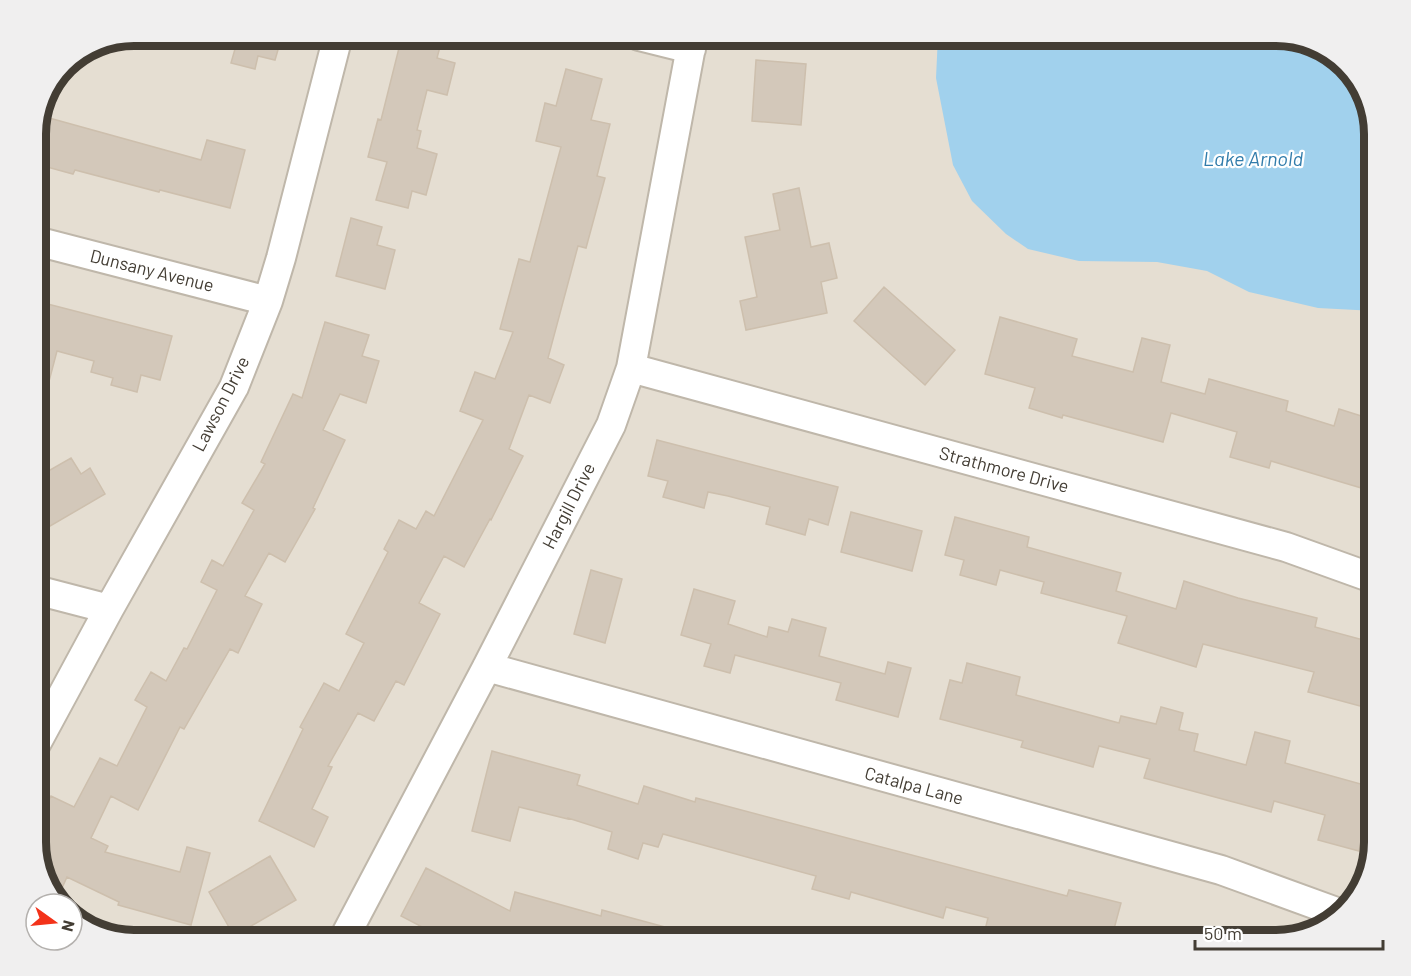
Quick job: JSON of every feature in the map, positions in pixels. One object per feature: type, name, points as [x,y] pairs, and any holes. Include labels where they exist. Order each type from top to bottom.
[{"type":"street","name":"Lawson Drive","points":[[47,724],[234,387],[268,300],[335,47]]},
{"type":"street","name":"Hargill Drive","points":[[348,930],[611,425],[631,368],[691,47]]},
{"type":"street","name":"Dunsany Avenue","points":[[47,244],[268,300]]},
{"type":"street","name":"Strathmore Drive","points":[[631,368],[1286,547],[1364,575]]},
{"type":"street","points":[[47,593],[109,609]]},
{"type":"street","name":"Catalpa Lane","points":[[487,667],[1221,870],[1331,910]]},
{"type":"shaded area","points":[[123,47],[1276,47],[1305,51],[1325,61],[1350,86],[1360,106],[1364,135],[1364,853],[1358,875],[1350,890],[1325,915],[1305,925],[1276,930],[135,930],[106,925],[86,915],[84,913],[84,892],[63,892],[51,870],[47,847],[47,129],[56,96],[65,81],[77,68],[106,51]]},
{"type":"water","name":"Lake Arnold","points":[[937,47],[1276,47],[1305,51],[1325,61],[1350,86],[1363,118],[1364,310],[1318,308],[1249,292],[1207,271],[1157,262],[1079,261],[1028,249],[1006,234],[972,201],[953,165],[936,78]]},
{"type":"building","points":[[226,47],[279,47],[275,60],[258,56],[255,69],[231,63],[235,49]]},
{"type":"building","points":[[399,47],[440,47],[437,58],[455,63],[447,95],[427,90],[417,130],[421,131],[417,148],[437,154],[426,195],[412,191],[408,208],[376,200],[387,162],[368,157],[378,119],[381,120]]},
{"type":"building","points":[[756,60],[806,64],[801,125],[752,121]]},
{"type":"building","points":[[566,69],[602,79],[591,120],[610,124],[597,176],[605,178],[586,248],[578,246],[548,358],[564,365],[550,403],[529,395],[509,449],[523,456],[464,567],[444,556],[419,603],[440,614],[404,685],[396,681],[374,721],[358,713],[328,766],[332,767],[312,809],[328,817],[314,847],[259,821],[303,729],[300,727],[324,683],[339,691],[364,643],[346,634],[388,552],[384,549],[399,520],[416,529],[426,511],[434,516],[483,420],[460,411],[475,372],[495,379],[513,332],[500,329],[519,259],[530,262],[561,147],[536,141],[545,103],[556,106]]},
{"type":"building","points":[[49,118],[201,160],[207,140],[245,150],[230,208],[75,170],[73,174],[47,167]]},
{"type":"building","points":[[799,188],[811,247],[829,243],[837,278],[821,282],[827,313],[746,330],[740,301],[757,297],[745,237],[780,230],[773,194]]},
{"type":"building","points":[[351,218],[382,227],[377,245],[395,250],[385,289],[336,276]]},
{"type":"building","points":[[884,287],[955,350],[925,385],[854,321]]},
{"type":"building","points":[[47,304],[172,336],[160,380],[141,375],[137,392],[111,385],[113,378],[91,372],[94,361],[57,351],[47,389]]},
{"type":"building","points":[[1000,317],[1077,339],[1072,356],[1133,372],[1142,338],[1170,345],[1161,382],[1205,394],[1209,379],[1288,401],[1286,411],[1334,426],[1339,409],[1364,417],[1364,489],[1271,461],[1269,468],[1230,457],[1237,432],[1171,413],[1163,442],[1063,415],[1062,418],[1029,408],[1035,388],[985,374]]},
{"type":"building","points":[[325,322],[369,335],[362,356],[379,361],[366,403],[340,394],[323,430],[345,440],[313,508],[315,509],[285,562],[269,553],[245,596],[262,604],[238,653],[230,649],[184,729],[180,727],[138,810],[111,796],[91,838],[108,846],[105,852],[180,872],[187,847],[210,853],[191,925],[118,905],[119,902],[67,877],[61,890],[51,870],[48,858],[47,804],[51,796],[74,807],[100,758],[117,766],[147,707],[135,700],[151,672],[166,681],[184,648],[187,649],[217,590],[201,582],[212,560],[223,566],[254,510],[242,503],[265,464],[261,462],[293,394],[302,398]]},
{"type":"building","points":[[657,440],[838,487],[828,525],[809,519],[805,535],[766,524],[770,507],[708,492],[704,508],[663,497],[668,481],[648,476]]},
{"type":"building","points":[[71,458],[81,474],[90,468],[105,494],[47,528],[47,472]]},
{"type":"building","points":[[851,512],[922,531],[912,571],[841,552]]},
{"type":"building","points":[[955,517],[1029,537],[1027,547],[1121,573],[1116,591],[1176,609],[1184,581],[1238,598],[1317,618],[1315,627],[1364,640],[1362,660],[1364,661],[1364,707],[1308,692],[1314,672],[1203,644],[1196,667],[1118,643],[1127,616],[1041,593],[1044,582],[1000,570],[996,585],[960,575],[964,560],[945,555]]},
{"type":"building","points":[[591,570],[622,579],[605,643],[574,634]]},
{"type":"building","points":[[694,589],[735,601],[728,624],[767,637],[769,627],[788,632],[792,619],[826,628],[819,656],[885,674],[888,662],[911,668],[898,717],[836,700],[841,683],[735,655],[730,673],[704,666],[711,644],[681,635]]},
{"type":"building","points":[[967,663],[1020,677],[1016,695],[1119,723],[1121,716],[1156,724],[1161,707],[1183,713],[1179,730],[1198,734],[1194,751],[1246,765],[1255,732],[1290,741],[1285,763],[1364,785],[1364,831],[1359,851],[1318,840],[1325,815],[1274,801],[1271,812],[1144,778],[1150,759],[1099,746],[1093,767],[1021,747],[1023,741],[940,719],[950,680],[962,683]]},
{"type":"building","points":[[492,751],[580,775],[577,785],[638,804],[644,786],[695,802],[696,798],[1067,896],[1069,890],[1121,903],[1114,930],[985,930],[988,918],[946,907],[943,918],[851,892],[849,899],[812,889],[816,876],[663,834],[658,847],[643,843],[638,859],[608,849],[612,832],[568,818],[519,807],[510,841],[472,831]]},
{"type":"building","points":[[270,856],[296,900],[244,930],[231,930],[209,892]]},
{"type":"building","points":[[426,868],[510,911],[515,892],[601,916],[602,910],[676,930],[428,930],[401,916]]}]
